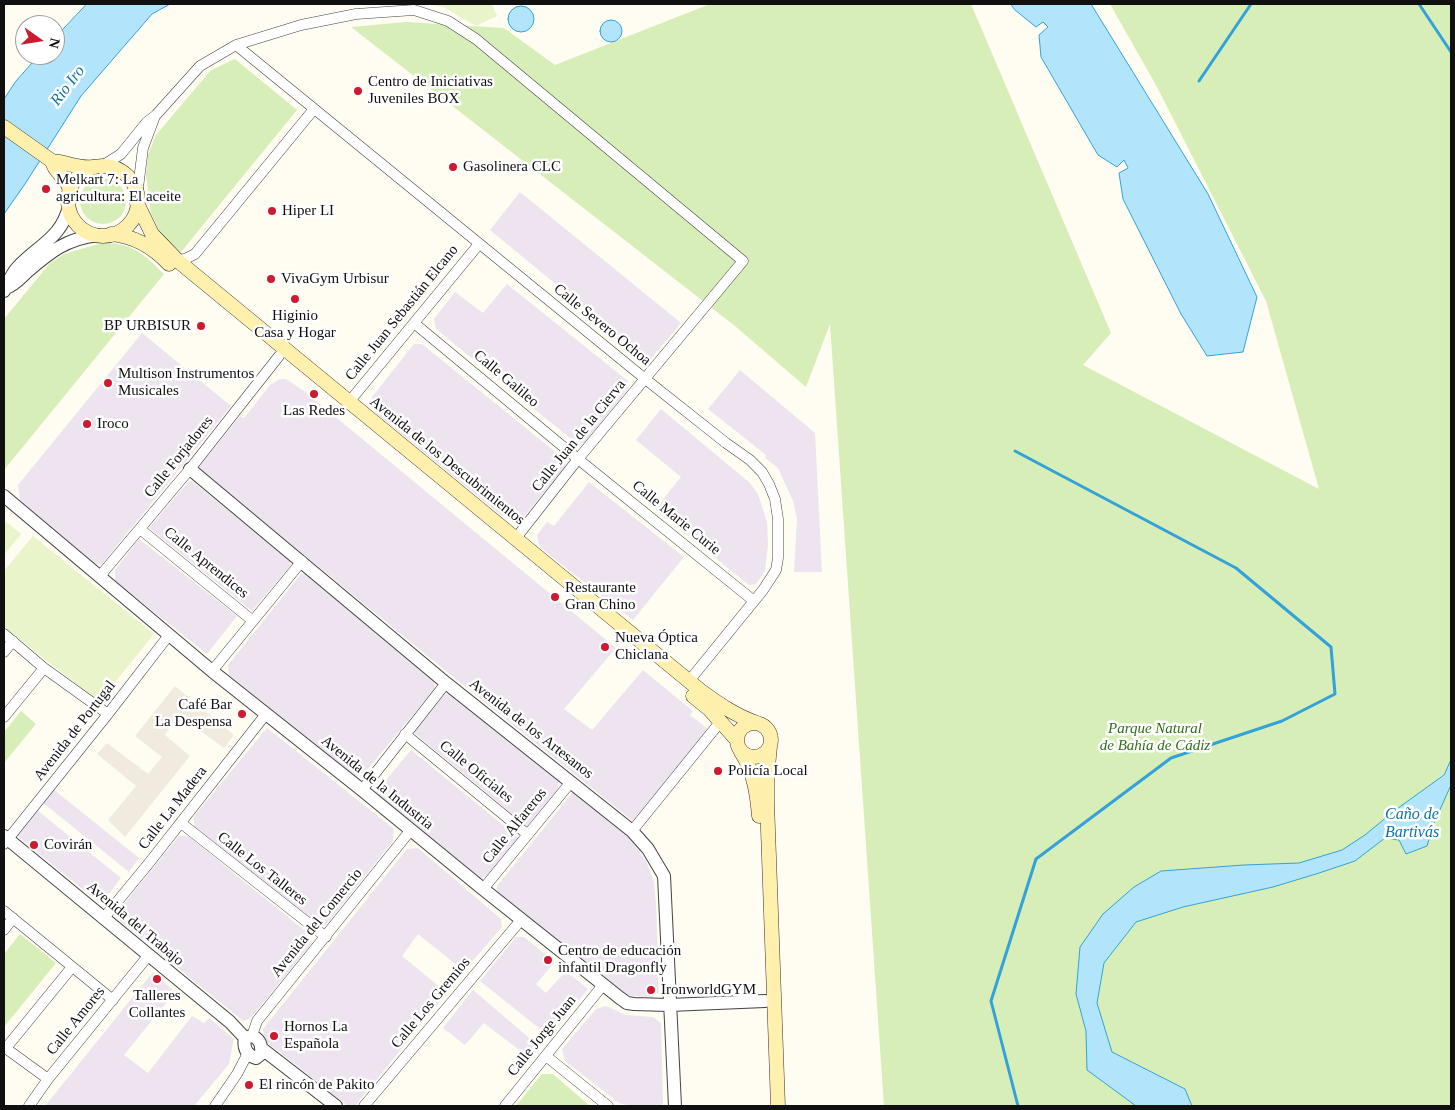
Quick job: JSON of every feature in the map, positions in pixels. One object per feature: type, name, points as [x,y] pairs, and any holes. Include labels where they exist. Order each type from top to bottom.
[{"type":"main road","points":[[4,127],[52,161],[61,161],[82,168],[98,167],[116,168],[132,182],[137,200],[136,210],[124,228],[111,234],[97,235],[84,230],[73,219],[69,206],[72,184],[82,173],[98,167]]},
{"type":"main road","points":[[52,161],[54,169],[68,183],[70,191]]},
{"type":"main road","name":"Avenida de los Descubrimientos","points":[[137,200],[152,234],[178,261],[689,681],[721,705],[744,718],[757,722]]},
{"type":"main road","name":"Avenida de los Descubrimientos","points":[[111,234],[126,236],[151,249],[709,709],[722,721],[736,739]]},
{"type":"main road","points":[[769,1106],[758,798],[749,765],[736,744],[737,734],[743,726],[752,722],[757,722],[766,727],[771,736],[767,786],[778,1106]]},
{"type":"main road","points":[[741,752],[750,757],[760,756],[770,746]]},
{"type":"street","name":"Calle Juan de la Cierva","points":[[236,45],[301,25],[356,14],[414,10],[448,21],[476,39],[743,261],[644,378],[516,538]]},
{"type":"street","name":"Calle Severo Ochoa","points":[[236,45],[478,244],[644,378],[750,460],[762,472],[770,484],[778,519],[778,558],[776,570],[754,601],[689,681]]},
{"type":"street","points":[[98,167],[121,154],[147,122],[156,115],[200,66],[236,45]]},
{"type":"street","points":[[178,261],[195,254],[314,109]]},
{"type":"street","points":[[137,200],[142,153],[156,115]]},
{"type":"street","points":[[5,290],[8,279],[18,266],[48,241],[62,226],[69,206]]},
{"type":"street","points":[[5,290],[16,284],[53,250],[84,236],[97,235]]},
{"type":"street","name":"Calle Juan Sebastián Elcano","points":[[349,402],[478,244]]},
{"type":"street","name":"Calle Galileo","points":[[414,323],[578,459]]},
{"type":"street","name":"Calle Forjadores","points":[[100,576],[190,469],[279,356]]},
{"type":"street","name":"Calle Marie Curie","points":[[578,459],[754,601]]},
{"type":"street","name":"Avenida de los Artesanos","points":[[190,469],[446,683],[632,831],[648,849],[664,876],[674,1106]]},
{"type":"street","name":"Avenida de la Industria","points":[[4,496],[212,671],[362,790],[483,890],[627,1003],[669,1005],[765,1001]]},
{"type":"street","name":"Calle Aprendices","points":[[140,528],[253,621]]},
{"type":"street","points":[[212,671],[302,561]]},
{"type":"street","points":[[4,634],[44,668],[108,714]]},
{"type":"street","name":"Avenida de Portugal","points":[[5,840],[108,714],[169,635]]},
{"type":"street","points":[[4,652],[13,641]]},
{"type":"street","points":[[4,717],[44,668]]},
{"type":"street","points":[[362,790],[446,683]]},
{"type":"street","name":"Calle La Madera","points":[[102,919],[181,823],[266,714]]},
{"type":"street","points":[[632,831],[722,721]]},
{"type":"street","name":"Calle Oficiales","points":[[405,734],[527,834]]},
{"type":"street","name":"Calle Alfareros","points":[[483,890],[571,782]]},
{"type":"street","name":"Calle Los Talleres","points":[[181,823],[326,937]]},
{"type":"street","name":"Avenida del Comercio","points":[[248,1037],[257,1021],[410,831]]},
{"type":"street","name":"Avenida del Trabajo","points":[[5,840],[248,1037]]},
{"type":"street","points":[[4,911],[113,1000]]},
{"type":"street","points":[[4,930],[13,918]]},
{"type":"street","name":"Calle Los Gremios","points":[[364,1106],[521,920]]},
{"type":"street","name":"Calle Amores","points":[[29,1106],[48,1079],[148,956]]},
{"type":"street","points":[[48,1079],[5,1047],[72,967]]},
{"type":"street","name":"Calle Jorge Juan","points":[[504,1106],[603,985]]},
{"type":"street","points":[[248,1037],[244,1047],[260,1053],[336,1106]]},
{"type":"street","points":[[215,1106],[237,1074],[260,1053]]},
{"type":"street","points":[[546,1056],[608,1106]]},
{"type":"shaded area","points":[[520,192],[681,323],[649,361],[490,230]]},
{"type":"shaded area","points":[[507,284],[628,381],[628,389],[584,443],[576,443],[436,329],[434,319],[455,292],[483,313]]},
{"type":"shaded area","points":[[142,333],[231,406],[101,565],[92,563],[20,500],[18,485]]},
{"type":"shaded area","points":[[414,344],[422,344],[564,459],[565,467],[523,518],[512,520],[501,515],[377,414],[373,408],[372,397]]},
{"type":"shaded area","points":[[740,370],[815,433],[822,572],[794,572],[797,519],[793,501],[778,468],[765,458],[766,455],[708,409]]},
{"type":"shaded area","points":[[280,379],[286,379],[304,391],[616,648],[564,709],[592,730],[643,670],[693,711],[690,715],[709,730],[634,822],[198,468],[240,416],[244,418],[270,385]]},
{"type":"shaded area","points":[[661,409],[750,483],[758,494],[767,522],[768,544],[765,571],[756,584],[749,585],[655,509],[681,477],[636,440]]},
{"type":"shaded area","points":[[192,481],[289,559],[291,565],[252,611],[149,528],[188,482]]},
{"type":"shaded area","points":[[589,482],[684,557],[633,620],[541,548],[538,542],[537,535],[547,522],[554,526]]},
{"type":"shaded area","points":[[139,539],[237,616],[207,654],[115,581],[115,570]]},
{"type":"shaded area","points":[[301,574],[306,574],[434,679],[435,688],[363,775],[356,777],[229,675],[228,665]]},
{"type":"shaded area","points":[[175,686],[234,735],[224,748],[179,715],[165,735],[190,756],[125,837],[108,820],[136,786],[97,754],[107,743],[148,774],[162,757],[135,736]]},
{"type":"shaded area","points":[[445,694],[454,694],[558,780],[558,789],[527,826],[413,732]]},
{"type":"shaded area","points":[[267,728],[394,829],[393,841],[326,925],[316,924],[194,826],[194,816]]},
{"type":"shaded area","points":[[411,750],[519,838],[488,876],[480,878],[375,793]]},
{"type":"shaded area","points":[[53,789],[139,858],[129,872],[42,802]]},
{"type":"shaded area","points":[[573,792],[627,835],[646,861],[650,871],[654,882],[656,904],[659,992],[651,998],[622,994],[498,894],[497,886]]},
{"type":"shaded area","points":[[37,810],[121,878],[101,904],[16,835]]},
{"type":"shaded area","points":[[179,836],[188,836],[310,935],[312,943],[250,1019],[243,1021],[119,920],[119,910]]},
{"type":"shaded area","points":[[418,848],[501,919],[502,927],[464,971],[418,934],[402,956],[447,993],[355,1106],[348,1106],[265,1041],[263,1029],[407,849]]},
{"type":"shaded area","points":[[516,937],[524,937],[555,962],[536,984],[546,993],[566,971],[588,989],[550,1037],[480,981]]},
{"type":"shaded area","points":[[153,972],[175,992],[124,1055],[148,1073],[192,1016],[204,1023],[209,1018],[234,1039],[229,1064],[194,1106],[45,1106]]},
{"type":"shaded area","points":[[473,990],[540,1047],[531,1059],[484,1023],[465,1045],[443,1028]]},
{"type":"shaded area","points":[[606,1006],[626,1015],[653,1017],[661,1023],[663,1103],[661,1106],[631,1106],[619,1103],[565,1061],[562,1049],[596,1009]]},
{"type":"green space","points":[[428,4],[492,4],[497,16],[476,26],[443,7]]},
{"type":"green space","name":"Parque Natural de Bahía de Cádiz","points":[[710,4],[971,4],[1111,333],[1083,365],[1319,489],[1266,301],[1157,87],[1110,4],[1451,4],[1451,1106],[884,1106],[830,324],[806,387],[735,326],[351,27],[406,22],[504,28],[555,65]]},
{"type":"green space","points":[[235,59],[297,110],[181,252],[166,239],[151,213],[146,175],[148,155],[156,135],[211,70]]},
{"type":"green space","points":[[103,178],[116,182],[122,188],[126,201],[122,214],[116,220],[103,224],[90,220],[84,214],[80,201],[84,188],[90,182]]},
{"type":"green space","points":[[102,243],[129,247],[143,255],[164,274],[4,470],[4,319],[50,263],[64,254]]},
{"type":"green space","points":[[4,520],[21,534],[4,555]]},
{"type":"green space","points":[[33,536],[154,634],[99,702],[4,627],[4,571]]},
{"type":"green space","points":[[21,711],[36,724],[4,763],[4,732]]},
{"type":"green space","points":[[20,934],[56,963],[4,1027],[4,954]]},
{"type":"green space","points":[[542,1074],[553,1074],[590,1106],[516,1106]]},
{"type":"water","name":"Rio Iro","points":[[87,4],[170,4],[152,14],[81,96],[4,214],[4,99],[30,65],[65,65],[65,27]]},
{"type":"water","points":[[1011,4],[1091,4],[1208,194],[1257,297],[1243,352],[1207,356],[1181,314],[1123,199],[1119,173],[1128,168],[1124,160],[1117,167],[1098,155],[1041,57],[1039,35],[1048,27],[1043,22],[1036,27],[1015,10]]},
{"type":"water","points":[[521,6],[530,10],[534,19],[530,28],[521,32],[512,28],[508,19],[512,10]]},
{"type":"water","points":[[611,20],[621,27],[622,31],[615,41],[611,42],[601,35],[600,31],[607,21]]},
{"type":"water","name":"Caño de Bartivás","points":[[1451,760],[1451,785],[1434,823],[1427,846],[1406,854],[1399,840],[1385,838],[1355,861],[1273,887],[1183,907],[1136,922],[1104,963],[1097,1003],[1112,1052],[1185,1089],[1192,1106],[1136,1106],[1087,1070],[1086,1031],[1076,994],[1080,947],[1103,914],[1134,887],[1161,871],[1299,863],[1342,850],[1365,835],[1394,811],[1444,775]]},
{"type":"waterway","points":[[1199,81],[1251,4]]},
{"type":"waterway","points":[[1419,4],[1451,52]]},
{"type":"waterway","points":[[1015,451],[1236,568],[1331,647],[1335,694],[1282,721],[1171,758],[1036,859],[991,1001],[1018,1106]]},
{"type":"place","name":"Centro de Iniciativas Juveniles BOX","points":[[358,91]]},
{"type":"place","name":"Gasolinera CLC","points":[[453,167]]},
{"type":"place","name":"Melkart 7: La agricultura: El aceite","points":[[46,189]]},
{"type":"place","name":"Hiper LI","points":[[272,211]]},
{"type":"place","name":"VivaGym Urbisur","points":[[271,279]]},
{"type":"place","name":"Higinio Casa y Hogar","points":[[295,299]]},
{"type":"place","name":"BP URBISUR","points":[[201,326]]},
{"type":"place","name":"Multison Instrumentos Musicales","points":[[108,383]]},
{"type":"place","name":"Las Redes","points":[[314,394]]},
{"type":"place","name":"Iroco","points":[[87,424]]},
{"type":"place","name":"Restaurante Gran Chino","points":[[555,597]]},
{"type":"place","name":"Nueva Óptica Chiclana","points":[[605,647]]},
{"type":"place","name":"Café Bar La Despensa","points":[[242,714]]},
{"type":"place","name":"Policía Local","points":[[718,771]]},
{"type":"place","name":"Covirán","points":[[34,845]]},
{"type":"place","name":"Centro de educación infantil Dragonfly","points":[[548,960]]},
{"type":"place","name":"Talleres Collantes","points":[[157,979]]},
{"type":"place","name":"IronworldGYM","points":[[651,990]]},
{"type":"place","name":"Hornos La Española","points":[[274,1036]]},
{"type":"place","name":"El rincón de Pakito","points":[[249,1085]]}]
